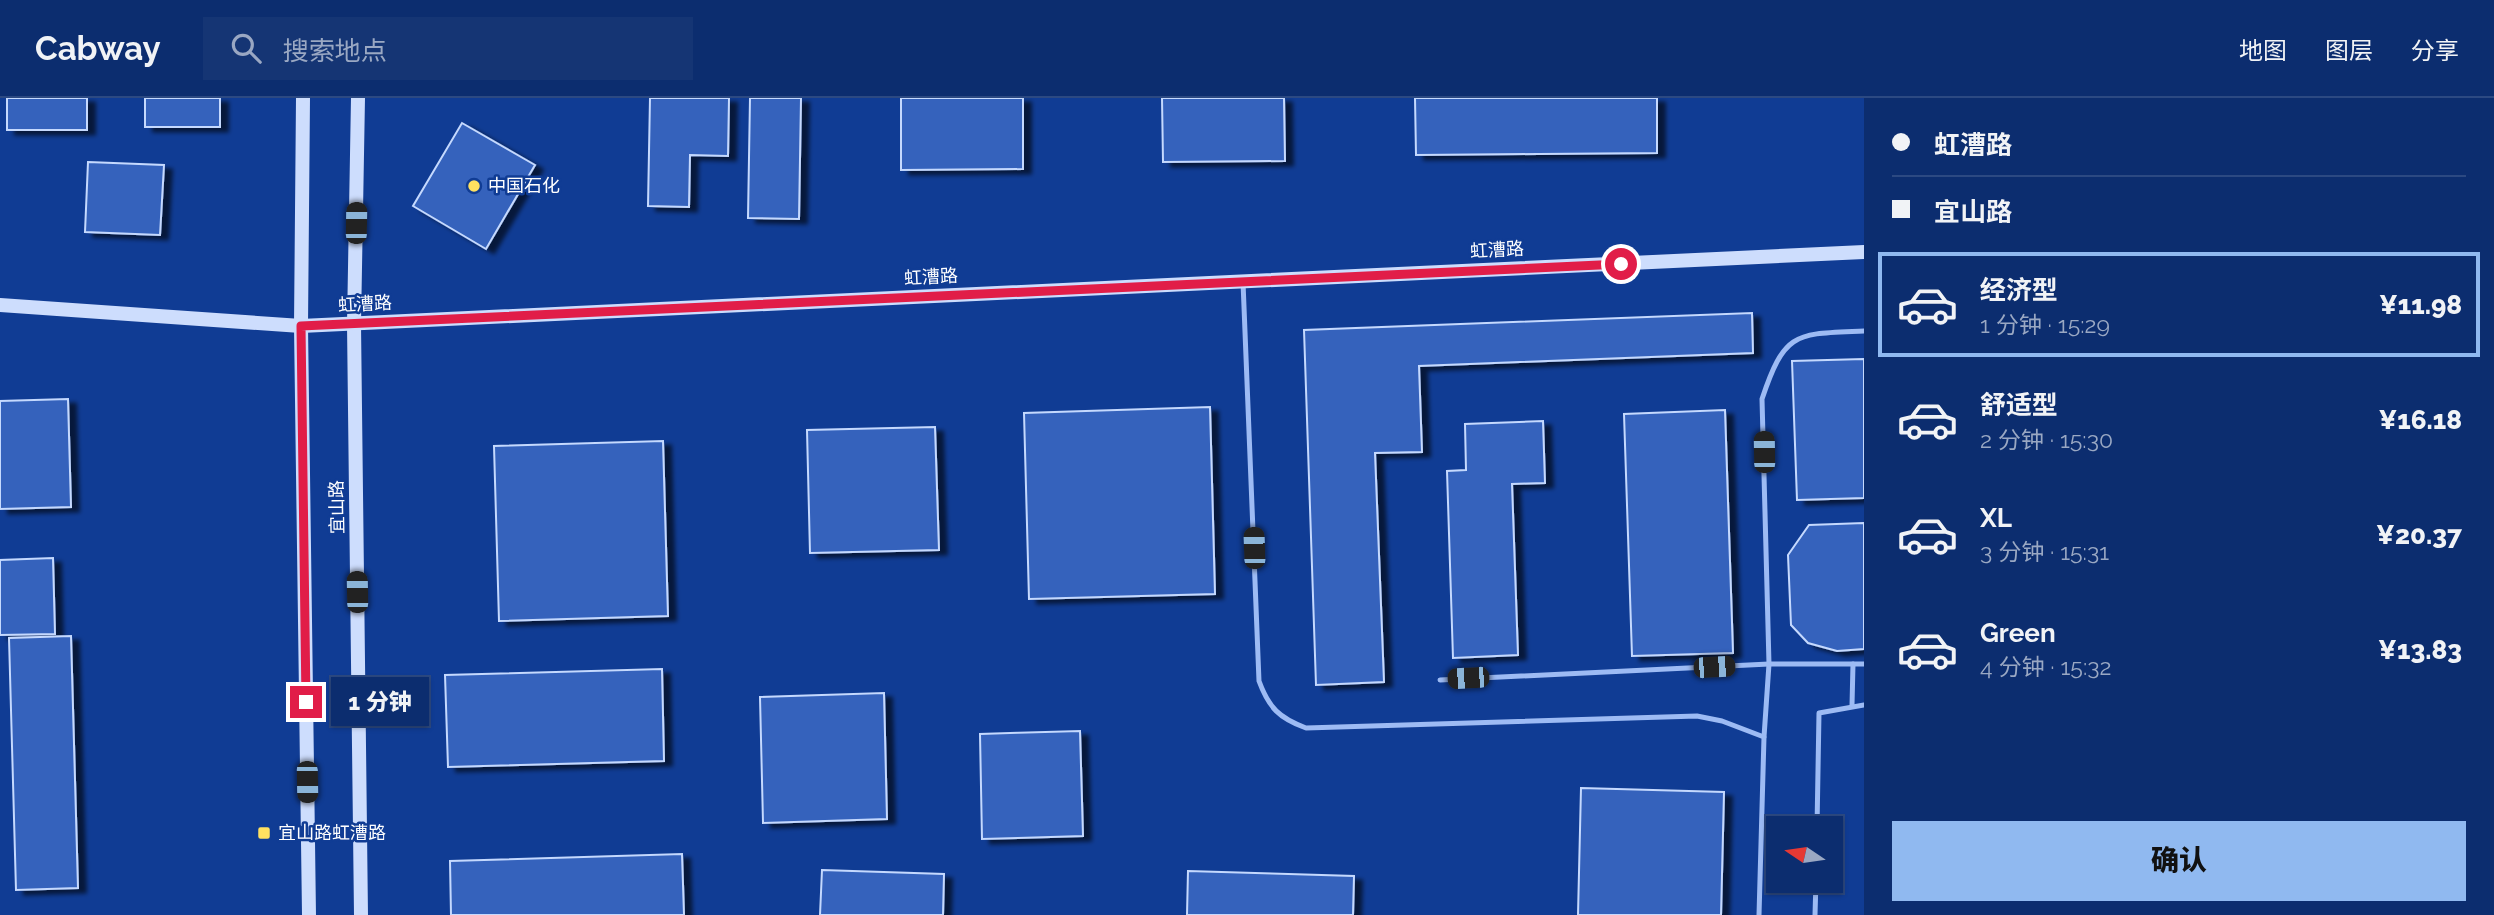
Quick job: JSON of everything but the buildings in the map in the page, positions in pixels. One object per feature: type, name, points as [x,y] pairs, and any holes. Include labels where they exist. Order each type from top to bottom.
[{"type":"main road","name":"宜山路","points":[[303,98],[301,326],[309,915]]},
{"type":"main road","name":"宜山路","points":[[358,98],[354,324],[361,915]]},
{"type":"main road","name":"虹漕路","points":[[0,305],[301,326],[1864,252]]},
{"type":"lane","points":[[1243,282],[1259,681],[1268,706],[1286,721],[1306,728],[1697,716],[1723,721],[1764,737]]},
{"type":"lane","points":[[1759,915],[1769,664],[1762,399],[1775,360],[1797,338],[1864,331]]},
{"type":"lane","points":[[1440,680],[1769,664],[1864,664]]},
{"type":"lane","points":[[1852,705],[1853,664]]},
{"type":"lane","points":[[1817,816],[1819,713],[1852,705],[1864,705]]},
{"type":"lane","points":[[1815,915],[1816,893]]},
{"type":"place","name":"中国石化","points":[[474,186]]},
{"type":"place","name":"宜山路虹漕路","points":[[264,833]]},
{"type":"route","points":[[306,702],[301,326],[1621,264]]}]
